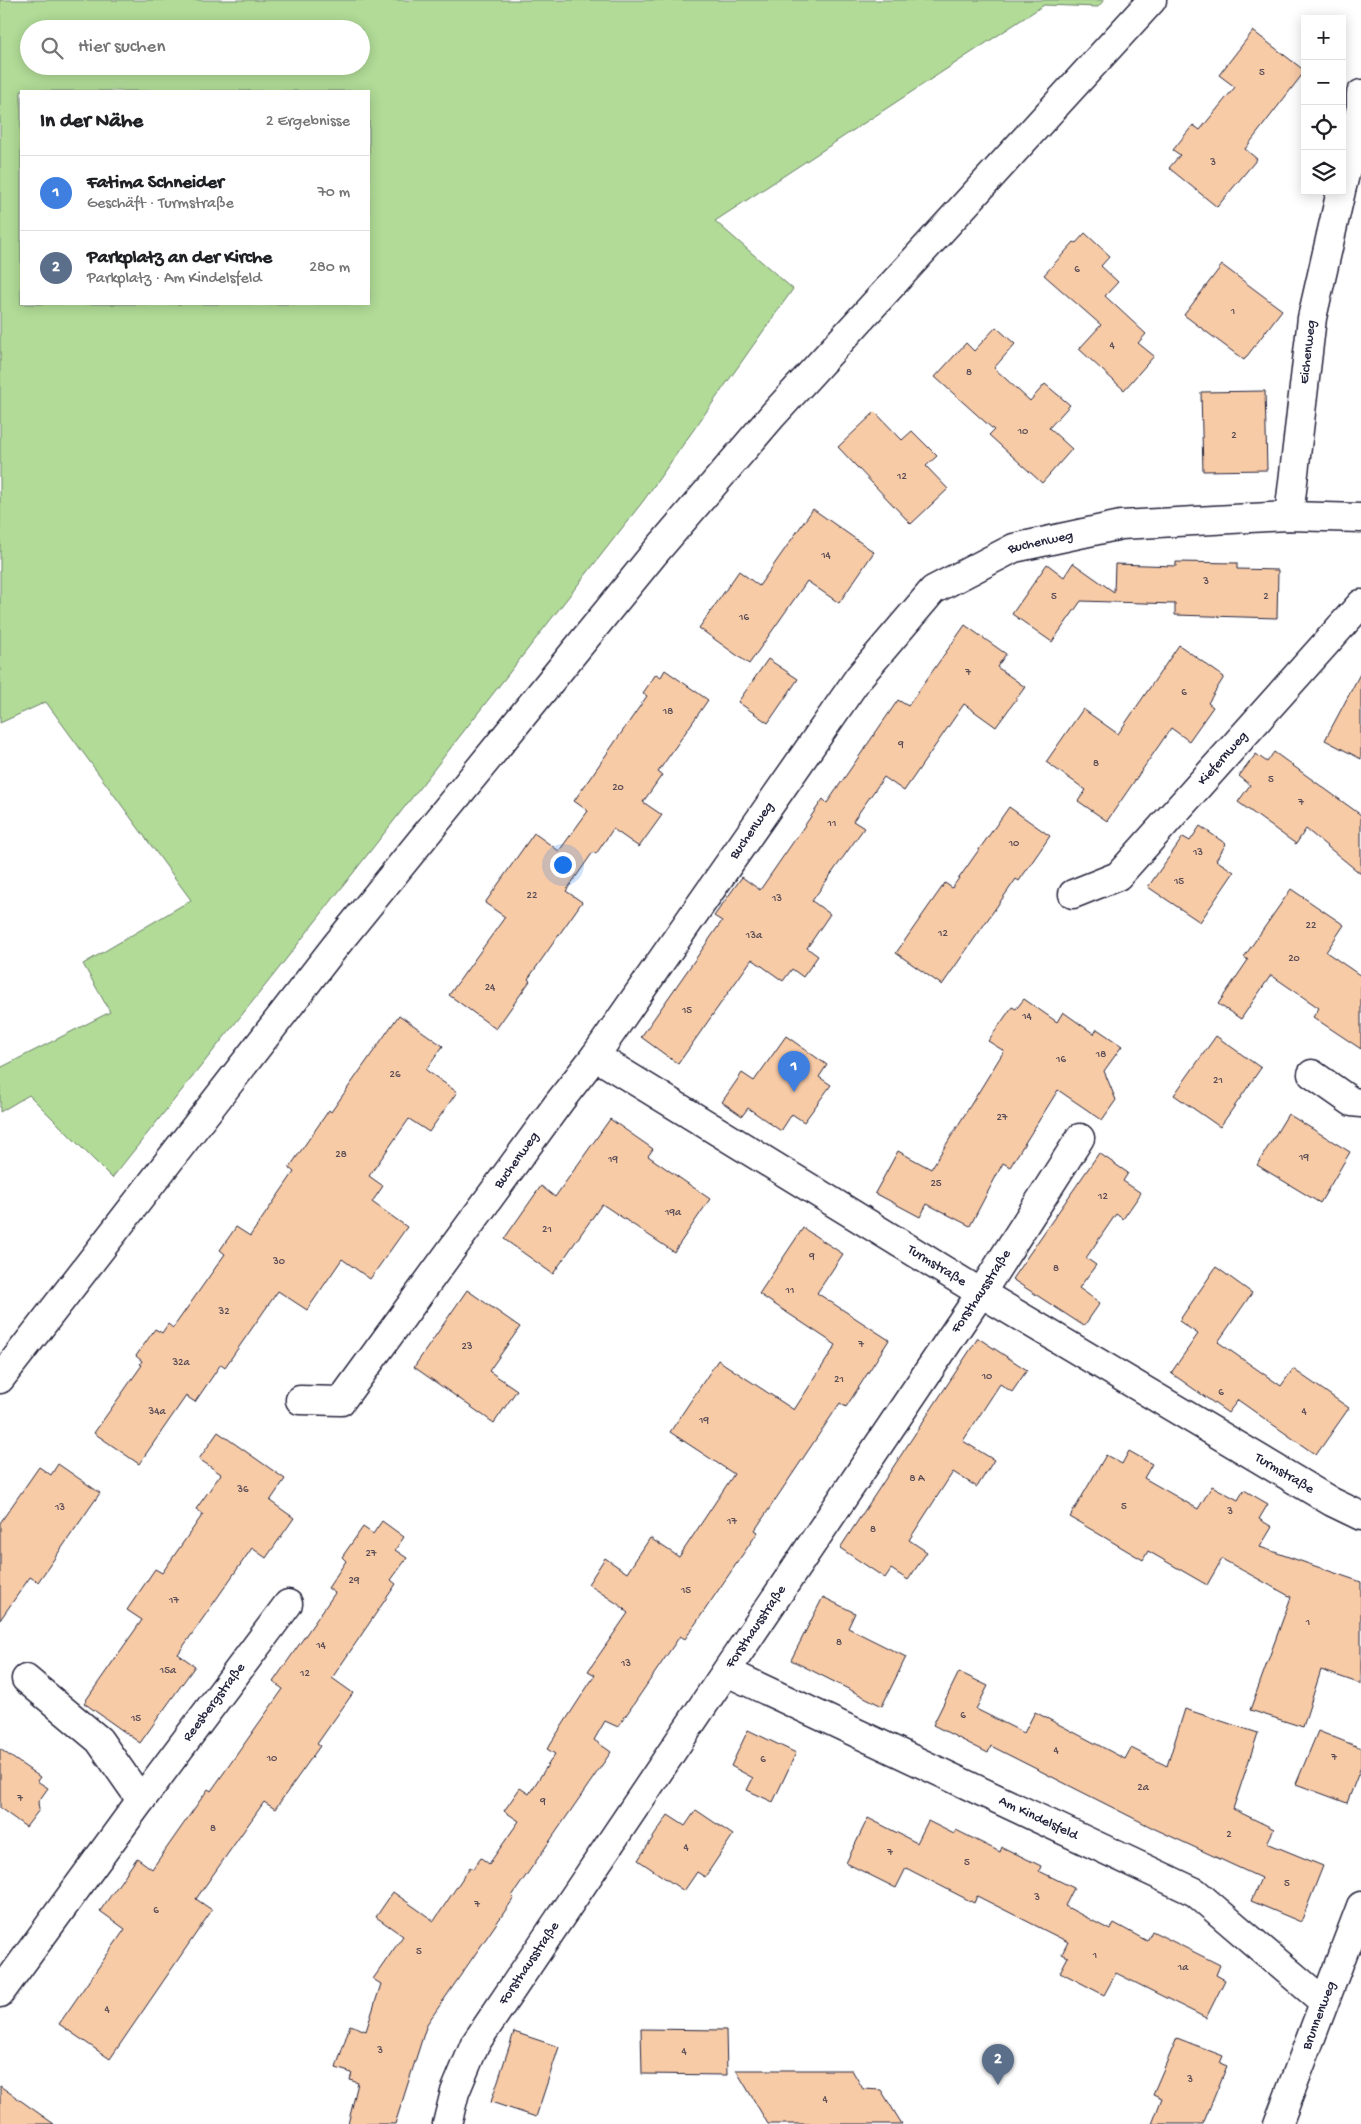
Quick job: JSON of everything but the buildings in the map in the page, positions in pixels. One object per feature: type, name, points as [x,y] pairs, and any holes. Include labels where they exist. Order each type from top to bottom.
[{"type":"street","points":[[0,1379],[337,944],[653,555],[774,415],[1152,0]]},
{"type":"street","points":[[1346,171],[1361,107],[1361,94]]},
{"type":"street","name":"Eichenweg","points":[[1289,516],[1312,318],[1340,195]]},
{"type":"street","name":"Buchenweg","points":[[300,1400],[341,1400],[594,1056],[859,677],[934,590],[1014,548],[1121,525],[1289,516],[1361,518]]},
{"type":"street","name":"Kiefernweg","points":[[1073,894],[1118,876],[1361,604]]},
{"type":"street","name":"Turmstraße","points":[[594,1056],[982,1293],[1332,1502],[1361,1516]]},
{"type":"street","points":[[1312,1074],[1352,1102],[1361,1104]]},
{"type":"street","name":"Forsthausstraße","points":[[447,2124],[455,2092],[475,2044],[982,1293],[1080,1138]]},
{"type":"street","name":"Reesbergstraße","points":[[0,1992],[288,1604]]},
{"type":"street","name":"Am Kindelsfeld","points":[[727,1672],[1195,1892],[1324,2002]]},
{"type":"street","points":[[26,1679],[99,1740],[141,1800]]},
{"type":"street","name":"Brunnenweg","points":[[1278,2124],[1361,1906]]},
{"type":"green space","points":[[0,0],[1104,0],[1098,7],[1044,5],[715,221],[793,289],[644,500],[276,972],[112,1178],[29,1095],[0,1112],[0,1068],[110,1012],[83,964],[191,900],[46,702],[0,723]]},
{"type":"place","name":"Fatima Schneider","points":[[794,1092]]},
{"type":"place","name":"Parkplatz an der Kirche","points":[[998,2085]]}]
